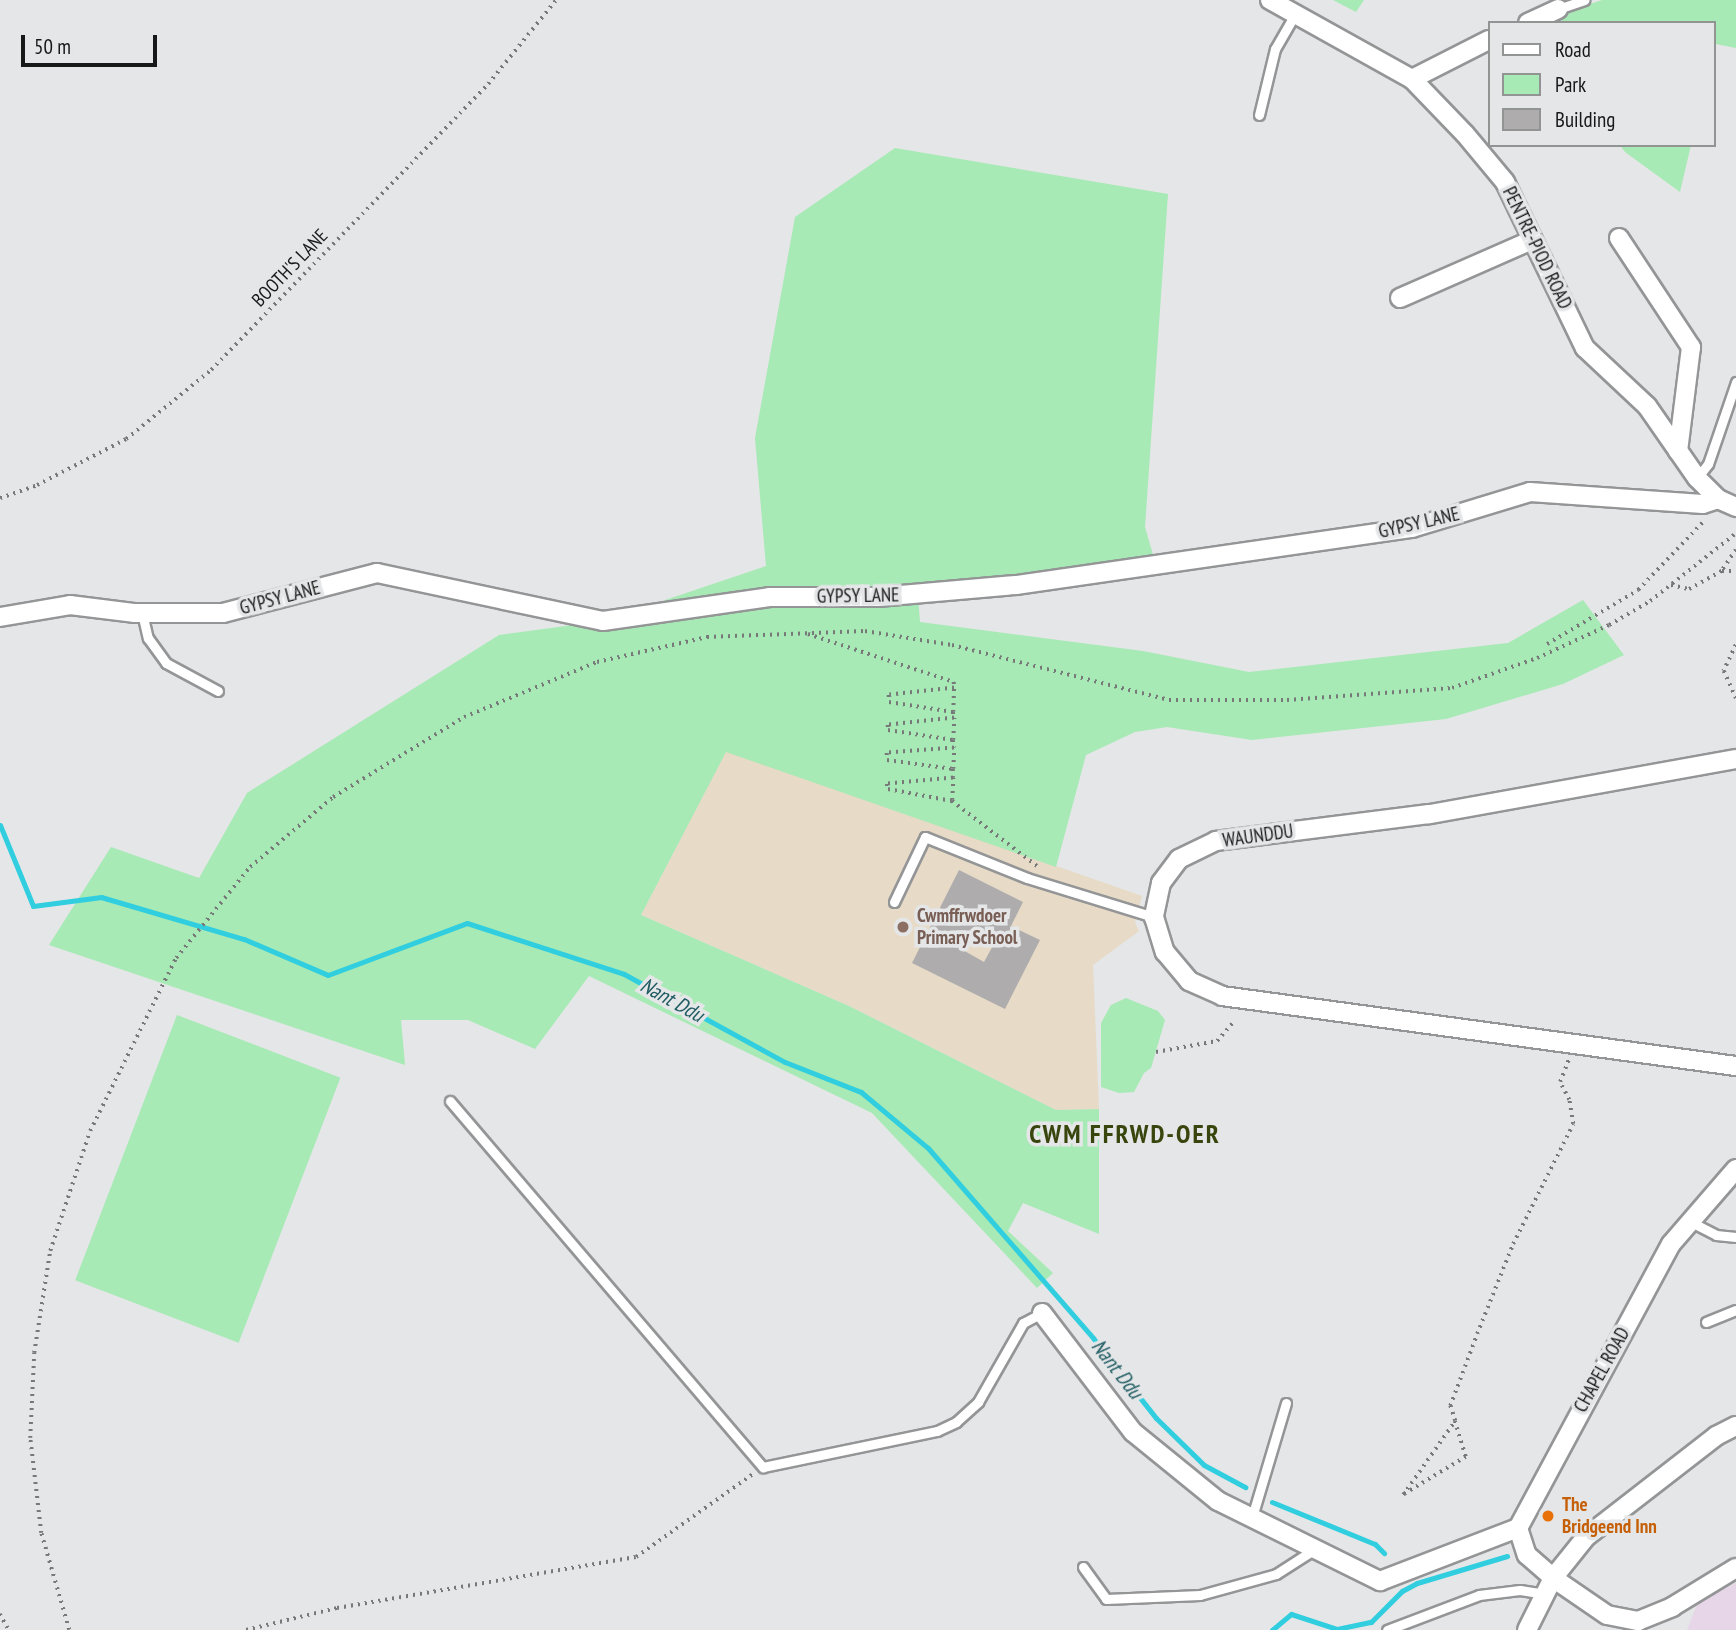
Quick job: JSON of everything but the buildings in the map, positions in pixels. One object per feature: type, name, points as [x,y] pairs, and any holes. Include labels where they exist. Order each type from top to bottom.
[{"type":"street","name":"PENTRE-PIOD ROAD","points":[[1270,0],[1294,16],[1412,79],[1505,181],[1585,348],[1647,406],[1697,478],[1723,504]]},
{"type":"street","points":[[1532,21],[1558,9]]},
{"type":"street","points":[[1412,79],[1488,41]]},
{"type":"street","points":[[1619,238],[1691,347],[1678,451]]},
{"type":"street","points":[[1400,298],[1532,240]]},
{"type":"street","name":"GYPSY LANE","points":[[0,617],[70,605],[142,613],[223,613],[377,573],[604,621],[769,597],[878,597],[1042,581],[1412,528],[1530,492],[1723,504]]},
{"type":"street","name":"WAUNDDU","points":[[1736,759],[1429,814],[1216,841],[1179,859],[1161,883],[1154,917],[1165,953],[1189,981],[1222,996],[1736,1066]]},
{"type":"street","name":"CHAPEL ROAD","points":[[1518,1528],[1671,1244],[1736,1169]]},
{"type":"street","points":[[1042,1313],[1133,1432],[1218,1501],[1380,1581],[1518,1528],[1527,1555],[1553,1578],[1607,1615],[1638,1621],[1672,1608],[1736,1568]]},
{"type":"street","points":[[1527,1630],[1553,1578],[1586,1537],[1716,1436],[1736,1426]]},
{"type":"lane","points":[[1558,9],[1584,0]]},
{"type":"lane","points":[[1259,115],[1275,49],[1294,16]]},
{"type":"lane","points":[[1697,478],[1708,464],[1736,382]]},
{"type":"lane","points":[[142,613],[148,638],[166,663],[218,691]]},
{"type":"lane","points":[[894,902],[925,837],[1027,878],[1154,917]]},
{"type":"lane","points":[[450,1101],[763,1467],[937,1431],[956,1422],[978,1402],[1023,1323],[1042,1313]]},
{"type":"lane","points":[[1691,1222],[1716,1235],[1736,1237]]},
{"type":"lane","points":[[1706,1322],[1736,1310]]},
{"type":"lane","points":[[1252,1517],[1286,1403]]},
{"type":"lane","points":[[1083,1567],[1106,1599],[1200,1595],[1276,1574],[1317,1548]]},
{"type":"lane","points":[[1387,1630],[1479,1595],[1520,1590],[1544,1594]]},
{"type":"path","name":"BOOTH'S LANE","points":[[0,498],[37,485],[125,439],[211,370],[488,84],[556,0]]},
{"type":"path","points":[[1547,644],[1638,590],[1723,504]]},
{"type":"path","points":[[69,1630],[41,1532],[30,1438],[38,1327],[50,1251],[90,1130],[176,958],[218,902],[270,850],[333,797],[464,717],[597,662],[707,637],[865,631],[952,645],[1169,700],[1287,700],[1452,688],[1537,658],[1609,625],[1671,585],[1736,533]]},
{"type":"path","points":[[1671,585],[1689,589],[1722,571],[1736,550]]},
{"type":"path","points":[[1722,571],[1736,571]]},
{"type":"path","points":[[807,633],[954,681],[952,801]]},
{"type":"path","points":[[1736,645],[1724,671],[1736,698]]},
{"type":"path","points":[[953,712],[889,702],[889,695],[954,688]]},
{"type":"path","points":[[953,740],[888,730],[888,725],[954,718]]},
{"type":"path","points":[[953,769],[887,760],[887,753],[954,748]]},
{"type":"path","points":[[953,778],[887,784],[888,789],[952,801],[1049,871]]},
{"type":"path","points":[[1156,1052],[1217,1041],[1232,1024]]},
{"type":"path","points":[[1455,1422],[1403,1495],[1466,1457],[1451,1406],[1513,1244],[1573,1125],[1569,1100],[1560,1082],[1570,1057]]},
{"type":"path","points":[[246,1630],[337,1608],[636,1557],[763,1467]]},
{"type":"path","points":[[0,1614],[9,1630]]},
{"type":"shaded area","name":"Cwmffrwdoer Primary School","points":[[726,751],[1142,896],[1135,923],[1139,931],[1093,965],[1099,1109],[1056,1110],[849,1006],[641,915]]},
{"type":"shaded area","points":[[1736,1583],[1736,1630],[1687,1630],[1698,1602]]},
{"type":"green space","points":[[1333,0],[1364,0],[1356,12]]},
{"type":"green space","points":[[1602,0],[1736,0],[1736,48],[1716,44],[1715,47],[1715,21],[1562,21],[1558,15]]},
{"type":"green space","points":[[1621,147],[1691,147],[1680,192]]},
{"type":"green space","points":[[895,148],[1168,194],[1145,527],[1156,565],[918,594],[920,622],[1143,651],[1249,672],[1508,643],[1583,600],[1624,655],[1563,684],[1446,719],[1252,740],[1167,727],[1135,732],[1086,755],[1056,867],[726,752],[641,915],[849,1006],[1056,1110],[1099,1109],[1099,1234],[1023,1203],[1008,1231],[1053,1273],[1037,1288],[872,1113],[589,976],[535,1049],[468,1020],[401,1020],[405,1065],[49,945],[111,847],[199,878],[247,793],[499,635],[603,621],[766,566],[755,438],[795,217]]},
{"type":"green space","points":[[1126,998],[1158,1011],[1165,1020],[1151,1068],[1144,1073],[1134,1092],[1119,1093],[1101,1087],[1101,1023],[1111,1005]]},
{"type":"green space","points":[[177,1015],[340,1078],[239,1343],[75,1280]]},
{"type":"waterway","name":"Nant Ddu","points":[[0,825],[33,906],[101,897],[244,939],[328,975],[467,923],[624,974],[785,1062],[861,1092],[928,1148],[1093,1338],[1156,1418],[1204,1465],[1245,1487]]},
{"type":"waterway","name":"Nant Ddu","points":[[1272,1502],[1375,1544],[1384,1553]]},
{"type":"waterway","points":[[1272,1630],[1291,1614],[1337,1629],[1371,1622],[1402,1591],[1417,1583],[1507,1556]]},
{"type":"place","name":"Cwmffrwdoer Primary School","points":[[903,927]]},
{"type":"place","name":"The Bridgeend Inn","points":[[1548,1516]]},
{"type":"district","name":"CWM FFRWD-OER","points":[[1125,1134]]}]
